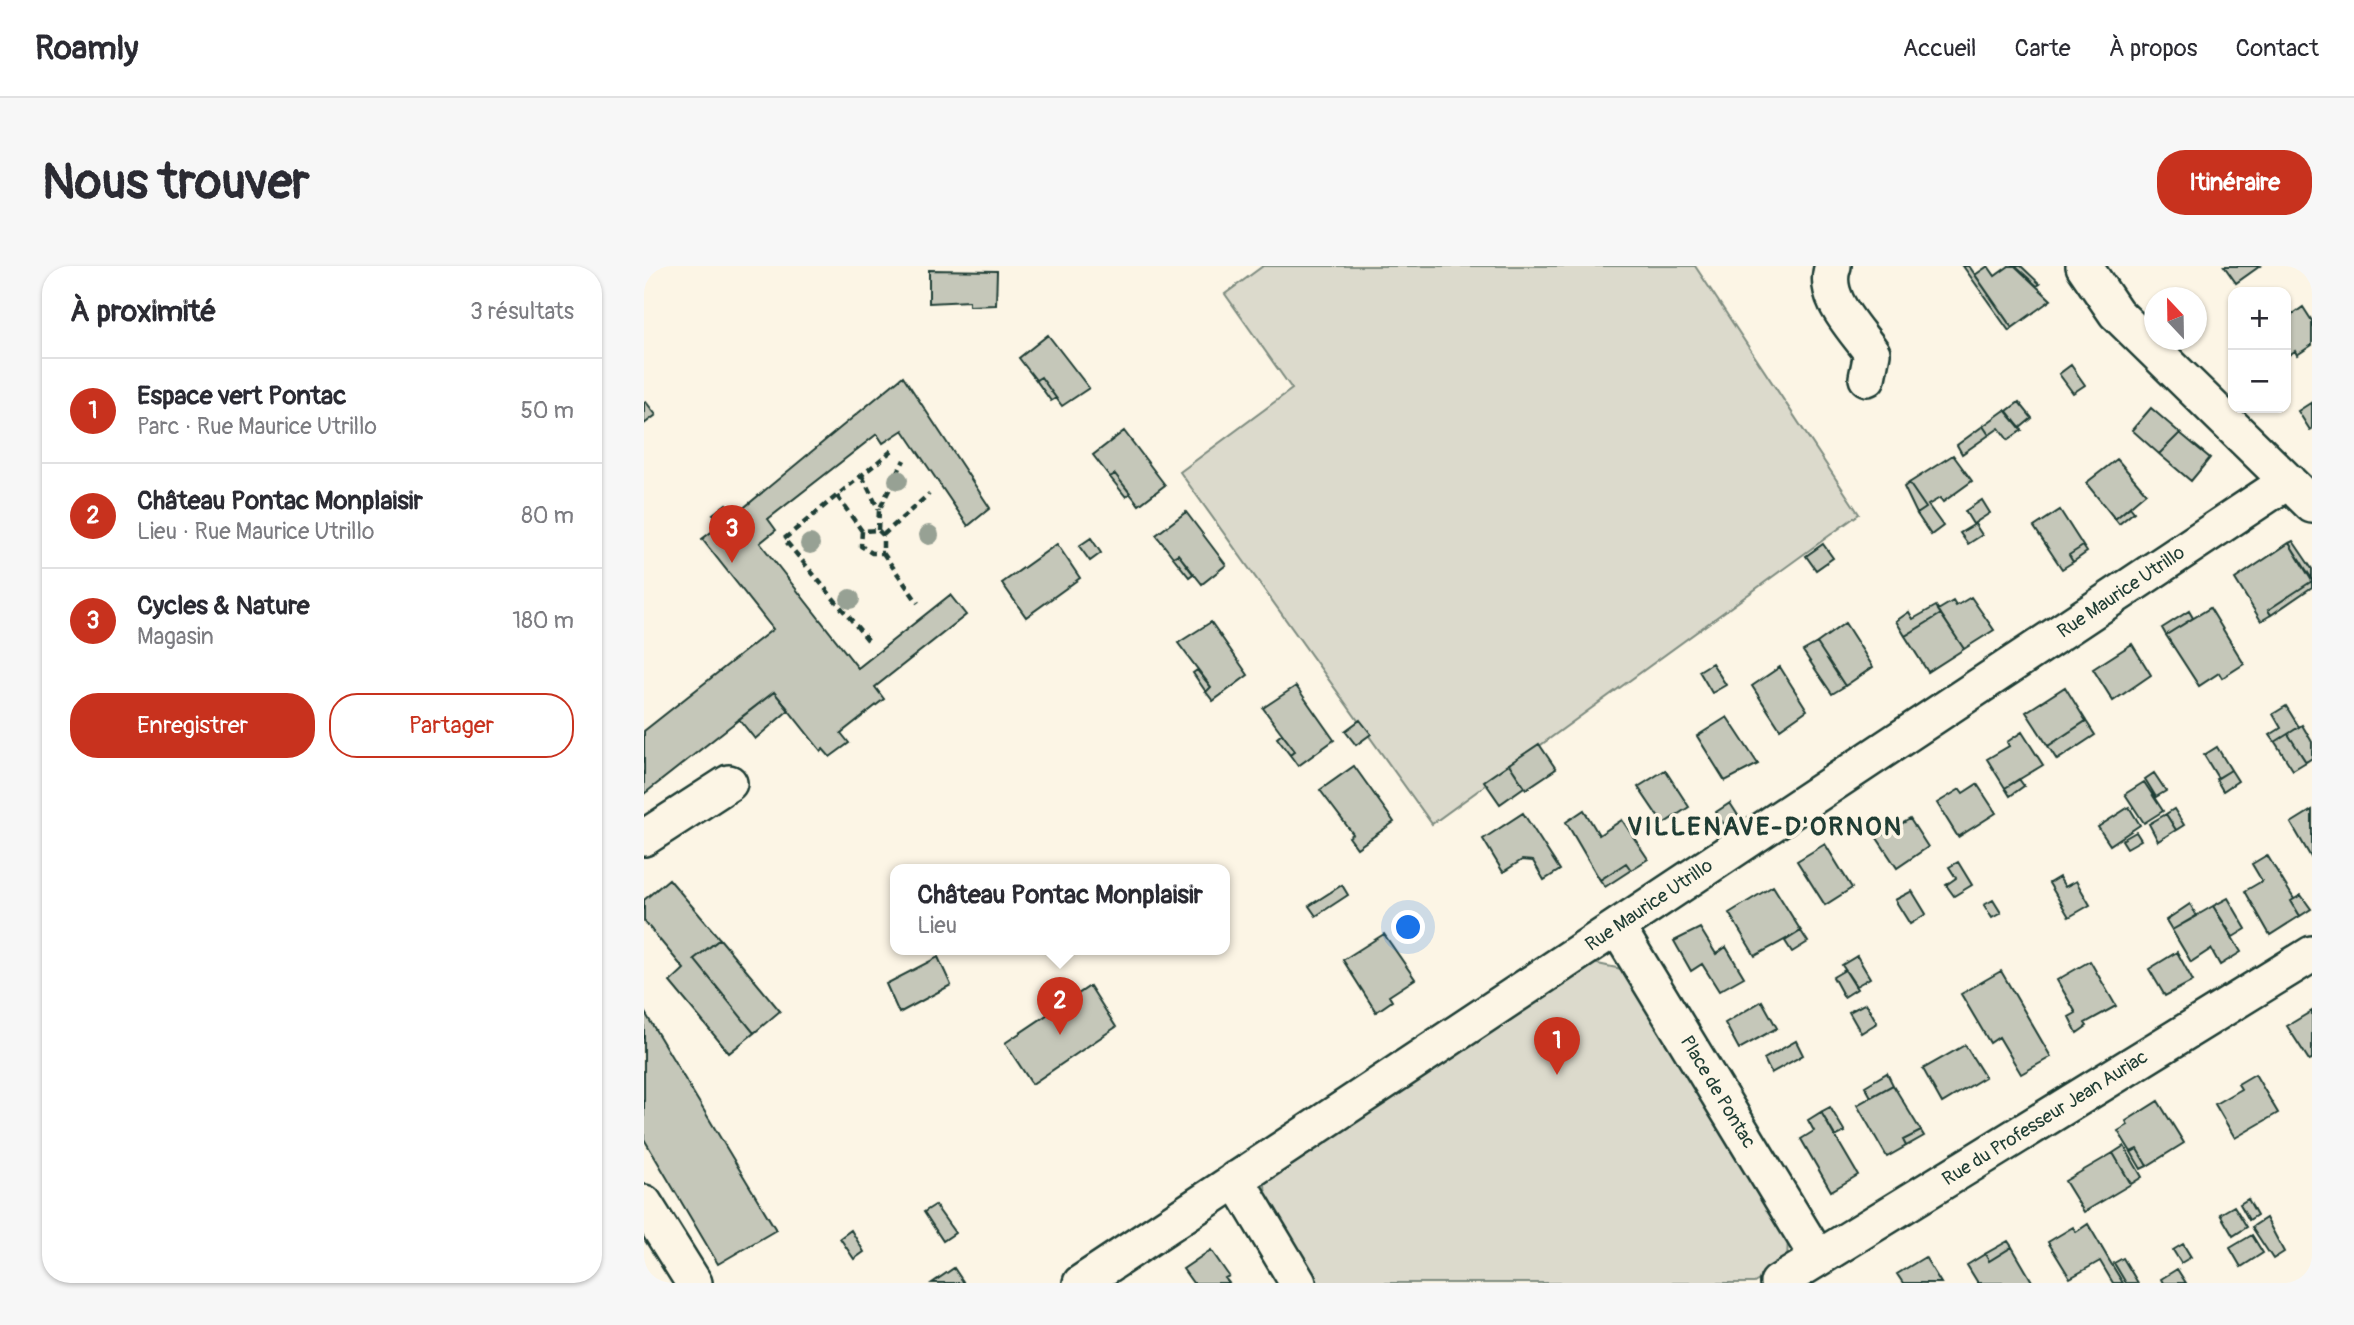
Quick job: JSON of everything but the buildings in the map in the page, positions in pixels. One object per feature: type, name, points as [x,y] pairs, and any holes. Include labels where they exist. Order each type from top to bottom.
[{"type":"street","points":[[1833,266],[1828,279],[1834,299],[1872,353],[1867,379]]},
{"type":"street","points":[[2084,266],[2116,313],[2300,493]]},
{"type":"street","name":"Rue Maurice Utrillo","points":[[1081,1283],[1617,927],[2300,493]]},
{"type":"street","points":[[644,838],[729,783]]},
{"type":"street","name":"Place de Pontac","points":[[1617,927],[1818,1258]]},
{"type":"street","name":"Rue du Professeur Jean Auriac","points":[[1777,1283],[2312,954]]},
{"type":"street","points":[[1236,1180],[1298,1283]]},
{"type":"street","points":[[644,1203],[694,1283]]},
{"type":"path","points":[[868,640],[785,539],[895,448]]},
{"type":"path","points":[[904,460],[879,510],[878,530],[883,535],[883,552],[918,603]]},
{"type":"path","points":[[862,476],[879,510]]},
{"type":"path","points":[[883,535],[929,494]]},
{"type":"path","points":[[837,496],[862,531],[861,546],[872,553],[883,552]]},
{"type":"path","points":[[862,531],[878,530]]},
{"type":"shaded area","points":[[1263,266],[1695,266],[1859,514],[1432,824],[1180,472],[1292,389],[1225,294]]},
{"type":"shaded area","points":[[1593,963],[1626,970],[1788,1235],[1787,1263],[1754,1283],[1306,1283],[1266,1216],[1265,1180]]},
{"type":"place","name":"Cycles & Nature","points":[[732,563]]},
{"type":"place","name":"Château Pontac Monplaisir","points":[[1060,1035]]},
{"type":"place","name":"Espace vert Pontac","points":[[1557,1075]]},
{"type":"district","name":"VILLENAVE-D'ORNON","points":[[1765,827]]}]
